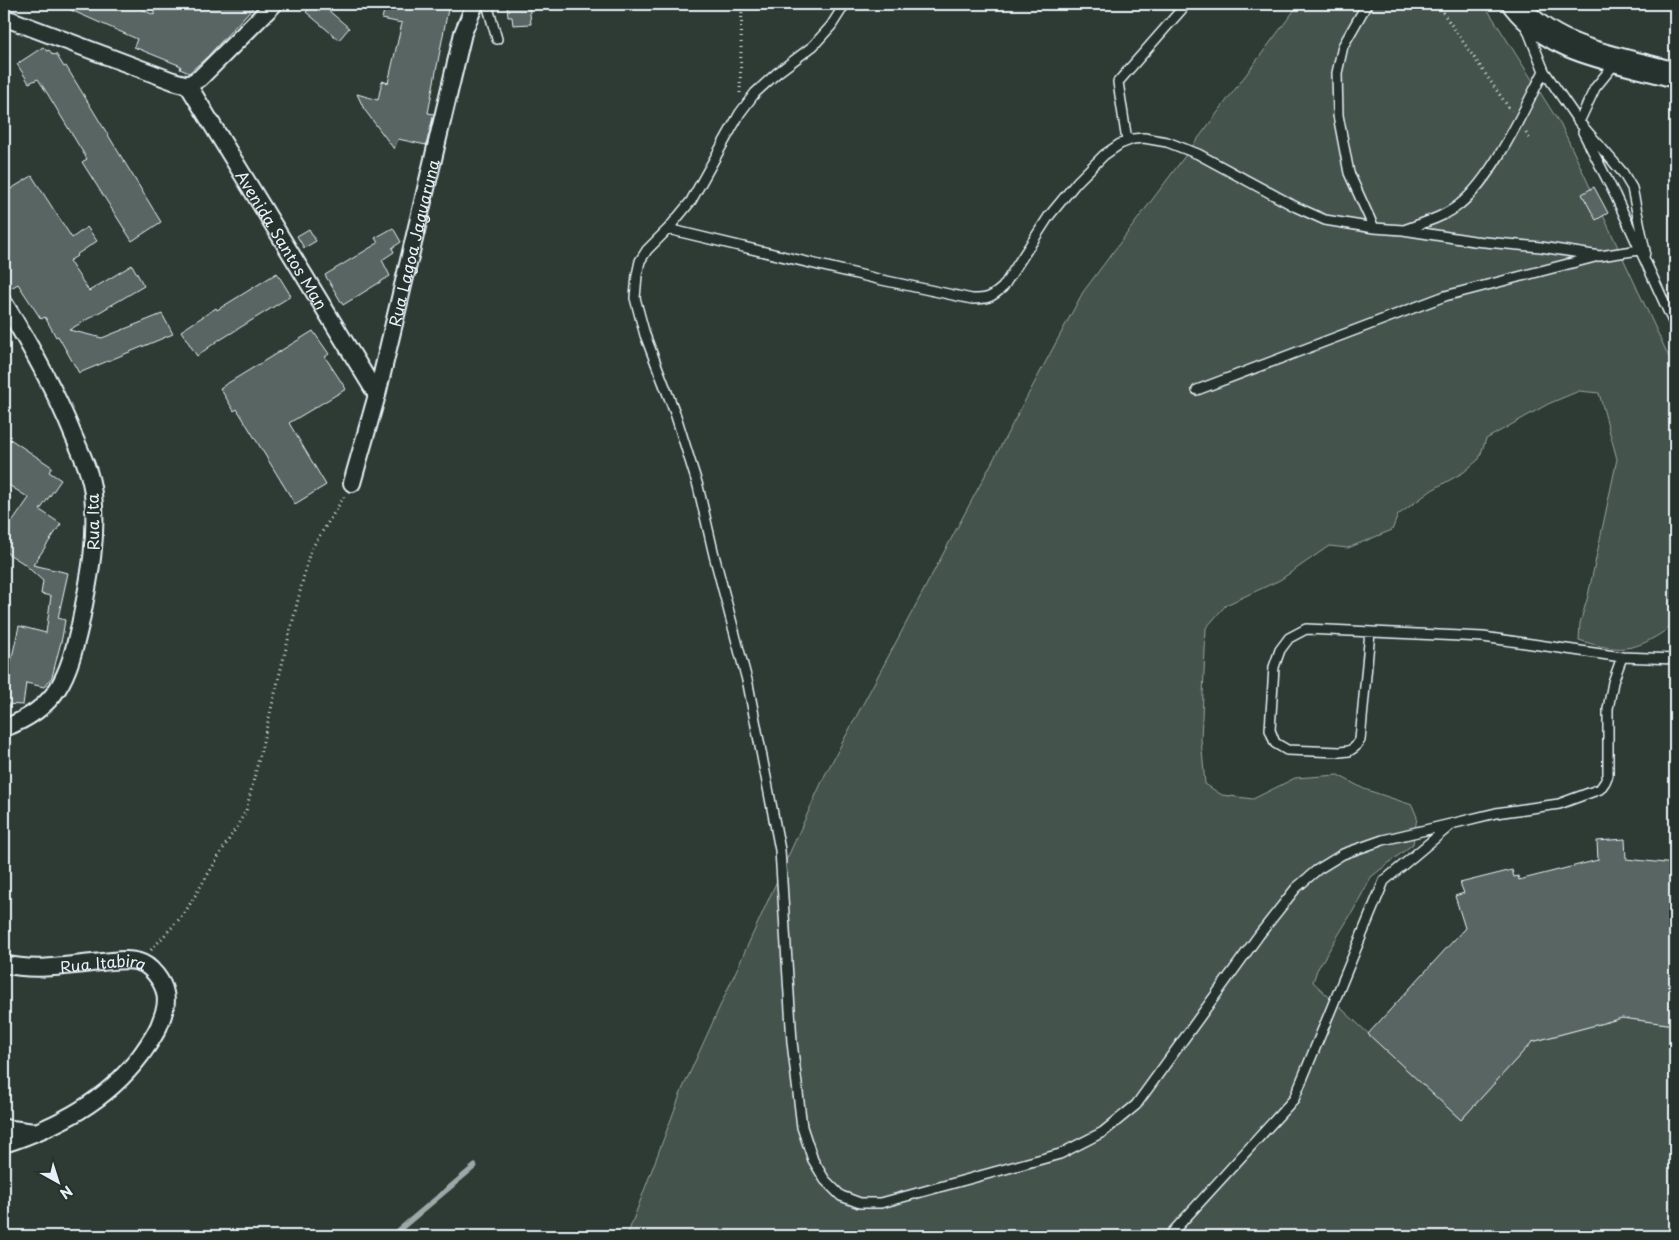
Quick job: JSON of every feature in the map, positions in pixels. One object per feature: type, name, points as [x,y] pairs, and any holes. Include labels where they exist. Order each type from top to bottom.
[{"type":"main road","points":[[1516,6],[1533,22],[1567,44],[1588,52],[1675,74]]},
{"type":"street","points":[[9,16],[173,82],[188,85],[200,78],[274,4]]},
{"type":"street","name":"Rua Lagoa Jaguaruna","points":[[352,483],[377,395],[463,33],[475,4]]},
{"type":"street","name":"Avenida Santos Man","points":[[188,85],[377,395]]},
{"type":"street","name":"Rua Ita","points":[[4,303],[36,354],[54,389],[84,460],[93,493],[95,533],[94,554],[77,636],[70,665],[62,683],[52,698],[40,708],[27,717],[4,728]]},
{"type":"street","name":"Rua Itabira","points":[[4,964],[17,968],[46,968],[126,960],[140,962],[152,970],[164,987],[167,1000],[164,1014],[154,1036],[114,1086],[69,1117],[37,1133]]},
{"type":"street","points":[[4,1128],[37,1133]]},
{"type":"street","points":[[4,1144],[37,1133]]},
{"type":"lane","points":[[487,4],[498,39]]},
{"type":"lane","points":[[845,4],[831,26],[813,46],[777,73],[755,94],[740,113],[691,201],[668,229],[647,250],[640,261],[635,298],[645,335],[675,413],[698,486],[748,684],[780,850],[792,1042],[802,1127],[813,1160],[825,1180],[841,1196],[860,1203],[882,1203],[1060,1154],[1103,1132],[1136,1106],[1258,935],[1296,888],[1317,870],[1343,854],[1383,840],[1496,813],[1559,804],[1600,789],[1608,776],[1608,709],[1613,682],[1622,657]]},
{"type":"lane","points":[[1127,141],[1118,82],[1182,9],[1183,4]]},
{"type":"lane","points":[[1367,4],[1343,46],[1337,73],[1338,115],[1349,173],[1374,228]]},
{"type":"lane","points":[[1516,6],[1544,71],[1579,122],[1623,173],[1632,188],[1643,253]]},
{"type":"lane","points":[[1579,122],[1595,88],[1617,60]]},
{"type":"lane","points":[[1403,230],[1460,205],[1483,179],[1501,151],[1544,71]]},
{"type":"lane","points":[[1579,122],[1643,253],[1675,326]]},
{"type":"lane","points":[[668,229],[882,280],[972,299],[985,299],[994,295],[1003,287],[1049,216],[1077,182],[1104,155],[1120,144],[1144,138],[1167,142],[1198,154],[1296,207],[1325,220],[1374,228],[1403,230],[1474,241],[1600,256]]},
{"type":"lane","points":[[1197,390],[1445,296],[1600,256],[1643,253]]},
{"type":"lane","points":[[1370,632],[1360,740],[1355,747],[1349,751],[1340,752],[1287,750],[1275,743],[1270,730],[1274,667],[1280,650],[1289,638],[1306,629],[1484,637],[1622,657],[1675,659]]},
{"type":"lane","points":[[1169,1236],[1294,1099],[1384,880],[1455,823]]},
{"type":"path","points":[[740,113],[742,4]]},
{"type":"path","points":[[1437,4],[1531,141]]},
{"type":"path","points":[[140,962],[184,914],[246,811],[310,551],[352,483]]},
{"type":"shaded area","points":[[1299,4],[1484,4],[1562,127],[1675,370],[1675,624],[1651,640],[1630,647],[1608,647],[1579,640],[1580,623],[1588,596],[1617,459],[1599,393],[1579,391],[1548,404],[1486,439],[1479,459],[1464,472],[1432,490],[1398,515],[1392,530],[1348,548],[1329,546],[1280,580],[1226,605],[1206,628],[1201,739],[1205,784],[1222,795],[1253,799],[1295,778],[1338,775],[1364,789],[1412,805],[1417,817],[1413,844],[1371,877],[1353,911],[1317,970],[1313,982],[1461,1120],[1532,1042],[1622,1018],[1675,1025],[1675,1236],[627,1236],[682,1090],[825,775],[1083,292]]},
{"type":"building","points":[[57,4],[131,4],[154,15],[154,4],[256,4],[207,57],[189,73],[180,69],[181,66],[134,47],[137,39]]},
{"type":"building","points":[[314,4],[321,4],[349,28],[339,40],[306,12]]},
{"type":"building","points":[[399,4],[449,4],[428,113],[434,114],[426,145],[398,139],[394,149],[364,109],[357,94],[378,100],[382,81],[388,83],[402,23],[382,19],[385,6],[398,8]]},
{"type":"building","points":[[529,4],[531,24],[513,25],[512,17],[508,17],[507,5]]},
{"type":"building","points":[[43,47],[53,55],[56,54],[64,67],[66,66],[161,222],[132,241],[82,162],[87,159],[38,79],[29,83],[17,64]]},
{"type":"building","points":[[32,176],[72,238],[87,227],[97,241],[69,261],[89,291],[132,265],[144,286],[69,330],[102,338],[162,314],[173,334],[79,373],[45,317],[41,319],[18,284],[11,288],[4,277],[4,193]]},
{"type":"building","points":[[1594,187],[1608,213],[1596,220],[1582,194]]},
{"type":"building","points":[[393,228],[401,242],[392,248],[394,252],[382,260],[390,276],[343,305],[325,275],[378,243],[375,238]]},
{"type":"building","points":[[309,229],[316,241],[304,248],[297,236]]},
{"type":"building","points":[[277,273],[291,296],[220,339],[197,356],[181,331],[216,308],[217,310]]},
{"type":"building","points":[[313,331],[329,354],[325,357],[346,389],[289,423],[326,485],[295,504],[237,409],[234,411],[220,388]]},
{"type":"building","points":[[4,435],[52,467],[49,472],[61,480],[40,510],[61,524],[33,565],[68,573],[58,618],[65,620],[52,677],[44,687],[26,683],[23,705],[4,704],[4,666],[10,666],[19,626],[46,633],[51,596],[41,594],[43,581],[23,563],[4,551],[4,534],[29,498],[4,482]]},
{"type":"building","points":[[1625,839],[1626,859],[1675,864],[1675,1025],[1622,1018],[1532,1042],[1461,1120],[1368,1034],[1465,928],[1455,896],[1464,893],[1460,883],[1512,870],[1514,877],[1518,876],[1519,880],[1598,860],[1597,841]]},
{"type":"waterway","points":[[392,1236],[475,1166]]}]
